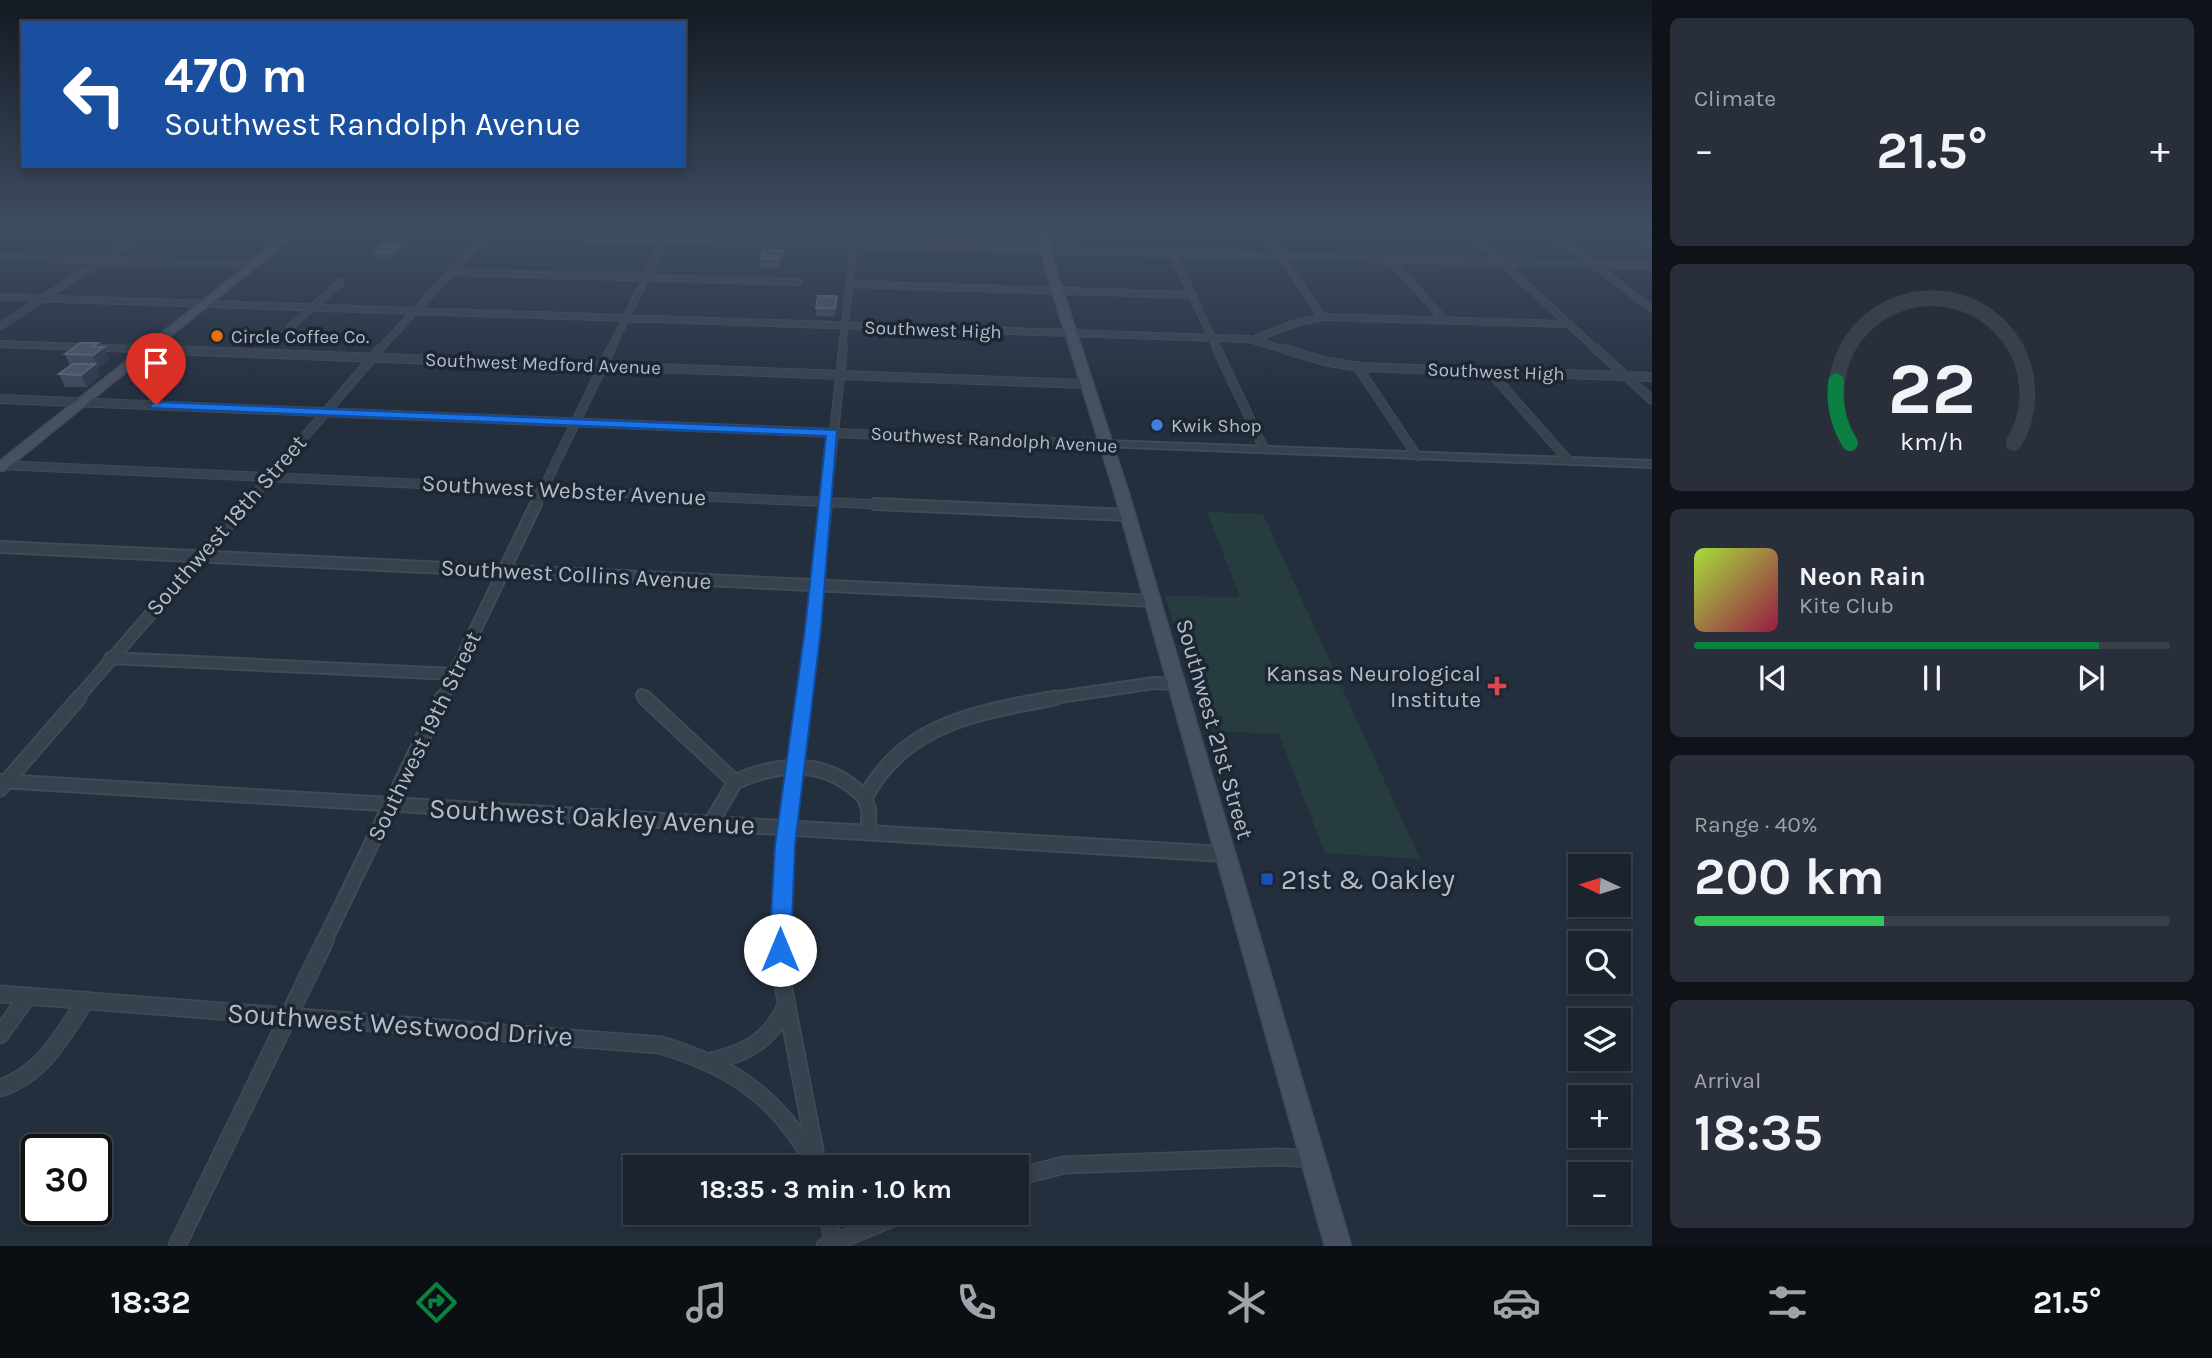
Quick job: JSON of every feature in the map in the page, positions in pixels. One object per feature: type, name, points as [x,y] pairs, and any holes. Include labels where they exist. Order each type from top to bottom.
[{"type":"main road","points":[[1,466],[228,285]]},
{"type":"main road","name":"Southwest 21st Street","points":[[1058,285],[1070,333],[1128,515],[1338,1246]]},
{"type":"street","points":[[0,327],[65,285]]},
{"type":"street","points":[[290,327],[337,285]]},
{"type":"street","name":"Southwest 18th Street","points":[[2,784],[413,311],[439,285]]},
{"type":"street","name":"Southwest 19th Street","points":[[177,1246],[642,285]]},
{"type":"street","points":[[815,1155],[787,1004],[779,933],[787,828],[850,285]]},
{"type":"street","points":[[890,285],[1193,295]]},
{"type":"street","points":[[1188,285],[1264,449]]},
{"type":"street","points":[[1301,285],[1322,317]]},
{"type":"street","points":[[1413,285],[1444,320]]},
{"type":"street","points":[[1527,285],[1652,400]]},
{"type":"street","points":[[1621,285],[1652,309]]},
{"type":"street","name":"Southwest High","points":[[0,297],[1249,339],[1324,361],[1357,366],[1652,376]]},
{"type":"street","points":[[1249,339],[1279,331],[1294,322],[1322,317],[1570,324]]},
{"type":"street","name":"Southwest Medford Avenue","points":[[0,344],[1086,384]]},
{"type":"street","points":[[1357,366],[1417,456]]},
{"type":"street","points":[[1489,371],[1569,461]]},
{"type":"street","name":"Southwest Randolph Avenue","points":[[0,399],[1652,464]]},
{"type":"street","name":"Southwest Webster Avenue","points":[[1,466],[1128,515]]},
{"type":"street","name":"Southwest Collins Avenue","points":[[0,547],[1153,601]]},
{"type":"street","points":[[110,658],[454,674]]},
{"type":"street","points":[[865,798],[877,775],[899,751],[962,721],[1045,700],[1154,683],[1177,684]]},
{"type":"street","points":[[642,695],[734,782]]},
{"type":"street","points":[[711,823],[734,782],[763,770],[795,766],[832,773],[855,785],[865,798],[869,811],[868,832]]},
{"type":"street","name":"Southwest Oakley Avenue","points":[[2,784],[391,804],[1225,854]]},
{"type":"street","name":"Southwest Westwood Drive","points":[[0,994],[642,1042],[678,1049],[712,1061],[753,1087],[782,1115],[810,1155]]},
{"type":"street","points":[[0,1035],[28,996]]},
{"type":"street","points":[[0,1088],[20,1081],[39,1066],[86,1000]]},
{"type":"street","points":[[712,1061],[732,1058],[765,1039],[777,1025],[787,1004]]},
{"type":"street","points":[[1029,1174],[1064,1165],[1280,1157],[1313,1159]]},
{"type":"street","points":[[828,1225],[831,1245],[877,1225]]},
{"type":"green space","points":[[1207,512],[1263,514],[1420,859],[1325,853],[1279,734],[1207,731],[1165,596],[1240,597]]},
{"type":"building","points":[[818,296],[837,296],[835,308],[816,308]]},
{"type":"building","points":[[80,343],[98,343],[93,347],[104,347],[93,355],[65,354]]},
{"type":"building","points":[[73,364],[95,364],[81,375],[59,374]]},
{"type":"place","name":"Circle Coffee Co.","points":[[217,336]]},
{"type":"place","name":"Kwik Shop","points":[[1157,425]]},
{"type":"place","name":"Kansas Neurological Institute","points":[[1497,686]]},
{"type":"place","name":"21st & Oakley","points":[[1267,879]]},
{"type":"route","points":[[156,405],[833,432],[813,629],[785,845],[780,950]]}]
